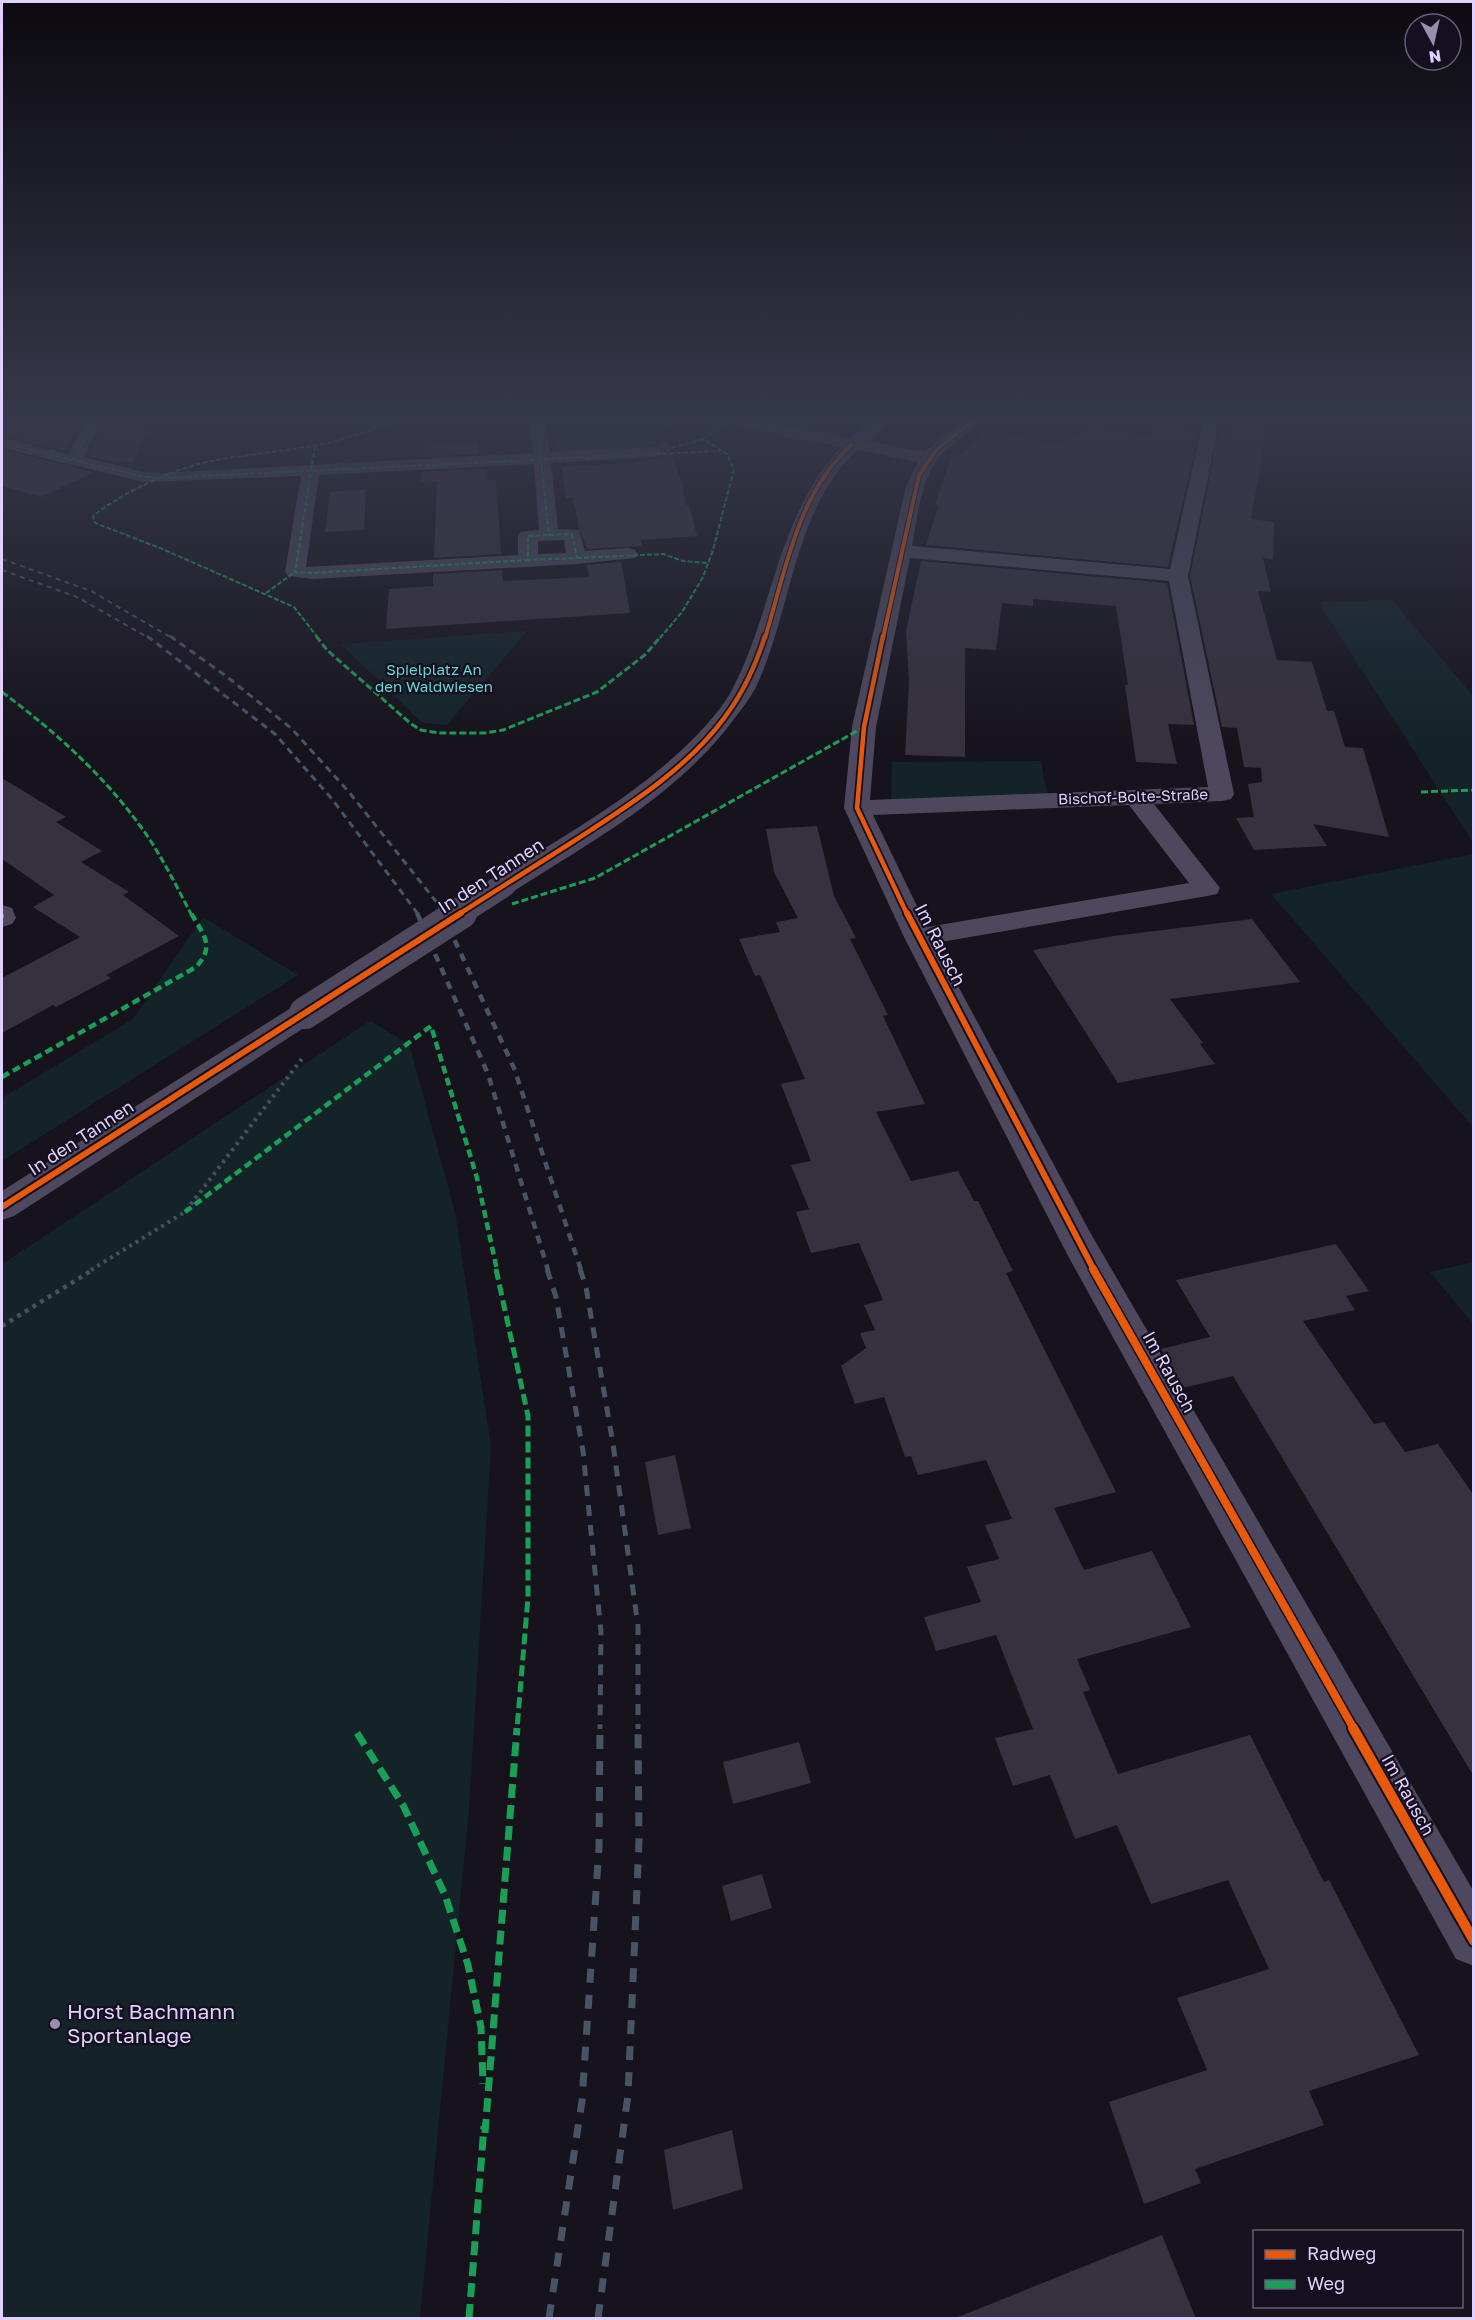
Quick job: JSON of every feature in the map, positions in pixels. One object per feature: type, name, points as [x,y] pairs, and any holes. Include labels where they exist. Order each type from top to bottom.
[{"type":"street","points":[[301,530],[295,572],[312,573],[628,554]]},
{"type":"street","points":[[549,530],[549,535]]},
{"type":"street","name":"In den Tannen","points":[[2,1207],[600,824],[647,791],[688,758],[738,700],[764,643],[800,530]]},
{"type":"street","points":[[857,808],[864,727],[906,530]]},
{"type":"street","name":"Bischof-Bolte-Straße","points":[[857,808],[1222,794],[1178,576],[1188,530]]},
{"type":"street","points":[[528,560],[528,536],[572,534],[577,558]]},
{"type":"street","points":[[902,551],[1178,576]]},
{"type":"street","name":"Im Rausch","points":[[918,937],[1207,888],[1136,798]]},
{"type":"street","name":"Im Rausch","points":[[857,808],[918,937],[1079,1244],[1473,1941]]},
{"type":"path","points":[[2,1326],[185,1212],[310,1049]]},
{"type":"green space","points":[[1392,600],[1473,696],[1473,843],[1318,602]]},
{"type":"green space","name":"Spielplatz An den Waldwiesen","points":[[527,631],[447,725],[422,723],[341,644]]},
{"type":"green space","points":[[1041,761],[1047,794],[891,800],[892,762]]},
{"type":"green space","points":[[1474,854],[1473,1127],[1271,894]]},
{"type":"green space","points":[[203,917],[298,975],[2,1161],[2,1098],[133,1019]]},
{"type":"green space","points":[[370,1021],[409,1044],[455,1212],[491,1446],[469,1809],[420,2318],[2,2318],[2,1264]]},
{"type":"green space","points":[[1474,1262],[1473,1324],[1430,1272]]},
{"type":"building","points":[[325,530],[359,530],[325,532]]},
{"type":"building","points":[[435,530],[499,530],[501,554],[434,558]]},
{"type":"building","points":[[580,530],[696,530],[697,536],[641,540],[643,546],[587,549]]},
{"type":"building","points":[[931,530],[1176,530],[1168,567],[926,545]]},
{"type":"building","points":[[1199,530],[1274,530],[1273,559],[1263,558],[1271,592],[1258,591],[1277,660],[1312,662],[1327,711],[1334,711],[1345,747],[1363,748],[1389,837],[1313,824],[1327,846],[1254,850],[1236,818],[1254,817],[1248,784],[1262,782],[1261,768],[1244,767],[1237,728],[1222,727],[1190,576]]},
{"type":"building","points":[[921,561],[1167,583],[1194,725],[1168,724],[1177,764],[1136,762],[1125,685],[1128,685],[1116,606],[1033,599],[1033,606],[1002,603],[996,650],[965,648],[965,757],[905,755],[909,682],[906,631]]},
{"type":"building","points":[[621,562],[630,613],[386,629],[389,589],[433,586],[433,574],[502,570],[503,581],[589,577],[587,565]]},
{"type":"building","points":[[2,778],[66,817],[56,822],[102,851],[81,862],[129,892],[123,895],[179,936],[106,975],[111,978],[56,1007],[53,1005],[2,1033],[2,978],[80,937],[33,907],[54,895],[2,859]]},
{"type":"building","points":[[817,826],[834,896],[856,938],[850,939],[888,1015],[883,1016],[925,1104],[876,1112],[911,1181],[958,1171],[974,1201],[978,1201],[1013,1271],[1006,1273],[1116,1492],[1054,1508],[1084,1570],[1152,1551],[1191,1627],[1077,1659],[1090,1690],[1083,1692],[1118,1774],[1250,1735],[1324,1882],[1329,1880],[1419,2055],[1309,2091],[1324,2125],[1195,2169],[1201,2183],[1144,2204],[1109,2102],[1207,2070],[1177,1998],[1269,1969],[1228,1880],[1151,1904],[1117,1825],[1075,1839],[1050,1775],[1013,1786],[995,1738],[1033,1729],[996,1635],[936,1651],[924,1617],[981,1602],[967,1567],[999,1559],[985,1525],[1012,1519],[986,1460],[918,1475],[911,1456],[905,1457],[884,1397],[855,1404],[841,1366],[866,1348],[860,1333],[875,1330],[864,1305],[883,1300],[859,1243],[811,1253],[796,1212],[809,1209],[791,1165],[811,1161],[781,1084],[805,1079],[760,975],[755,976],[739,939],[780,932],[776,922],[798,918],[774,872],[766,829]]},
{"type":"building","points":[[1252,919],[1300,982],[1170,999],[1203,1043],[1200,1044],[1215,1064],[1118,1083],[1033,950],[1114,936]]},
{"type":"building","points":[[1336,1244],[1369,1291],[1346,1296],[1355,1310],[1303,1321],[1374,1424],[1384,1422],[1405,1452],[1438,1444],[1473,1494],[1473,1775],[1233,1376],[1183,1388],[1161,1349],[1210,1337],[1176,1280]]},
{"type":"building","points":[[675,1455],[691,1528],[658,1535],[645,1462]]},
{"type":"building","points":[[799,1742],[811,1783],[733,1804],[723,1762]]},
{"type":"building","points":[[762,1874],[772,1908],[731,1921],[722,1886]]},
{"type":"building","points":[[732,2130],[743,2189],[673,2210],[664,2150]]},
{"type":"building","points":[[1162,2235],[1196,2319],[958,2319],[958,2317]]},
{"type":"railway","points":[[2,559],[91,591],[172,638]]},
{"type":"railway","points":[[2,570],[77,597],[149,638]]},
{"type":"railway","points":[[147,636],[275,734],[332,799],[418,914]]},
{"type":"railway","points":[[170,636],[226,676],[291,728],[349,792],[438,904],[443,914]]},
{"type":"railway","points":[[417,913],[488,1074],[548,1270]]},
{"type":"railway","points":[[442,913],[514,1068],[581,1270]]},
{"type":"railway","points":[[547,1269],[556,1297],[583,1451],[601,1632],[600,1729]]},
{"type":"railway","points":[[580,1269],[586,1287],[613,1444],[638,1626],[638,1728]]},
{"type":"railway","points":[[549,2318],[582,2101],[599,1847],[600,1728]]},
{"type":"railway","points":[[598,2318],[628,2095],[639,1842],[638,1728]]},
{"type":"marked path","points":[[110,530],[160,548],[294,607],[327,650],[410,723],[421,730],[439,733],[485,733],[503,730],[597,692],[646,654],[682,612],[703,577],[718,530]]},
{"type":"marked path","points":[[302,530],[295,572],[312,573],[528,560]]},
{"type":"marked path","points":[[549,530],[549,535]]},
{"type":"marked path","points":[[572,534],[577,558],[528,560],[528,536],[572,534]]},
{"type":"marked path","points":[[577,558],[663,554],[683,561],[708,563]]},
{"type":"marked path","points":[[266,593],[295,572]]},
{"type":"marked path","points":[[2,692],[63,740],[115,794],[147,836],[208,944],[206,956],[196,967],[2,1077]]},
{"type":"marked path","points":[[512,904],[595,878],[864,727]]},
{"type":"marked path","points":[[1421,792],[1474,790]]},
{"type":"marked path","points":[[185,1212],[431,1026],[477,1178],[528,1416],[528,1597],[485,2133]]},
{"type":"marked path","points":[[357,1733],[403,1805],[445,1895],[468,1965],[481,2027],[483,2084]]},
{"type":"marked path","points":[[469,2318],[484,2126]]},
{"type":"cycle path","points":[[2,1207],[600,824],[676,768],[710,736],[725,718],[752,672],[797,530]]},
{"type":"cycle path","points":[[906,530],[864,727],[857,808],[918,937],[1079,1244],[1474,1941]]},
{"type":"place","name":"Horst Bachmann Sportanlage","points":[[55,2024]]}]
